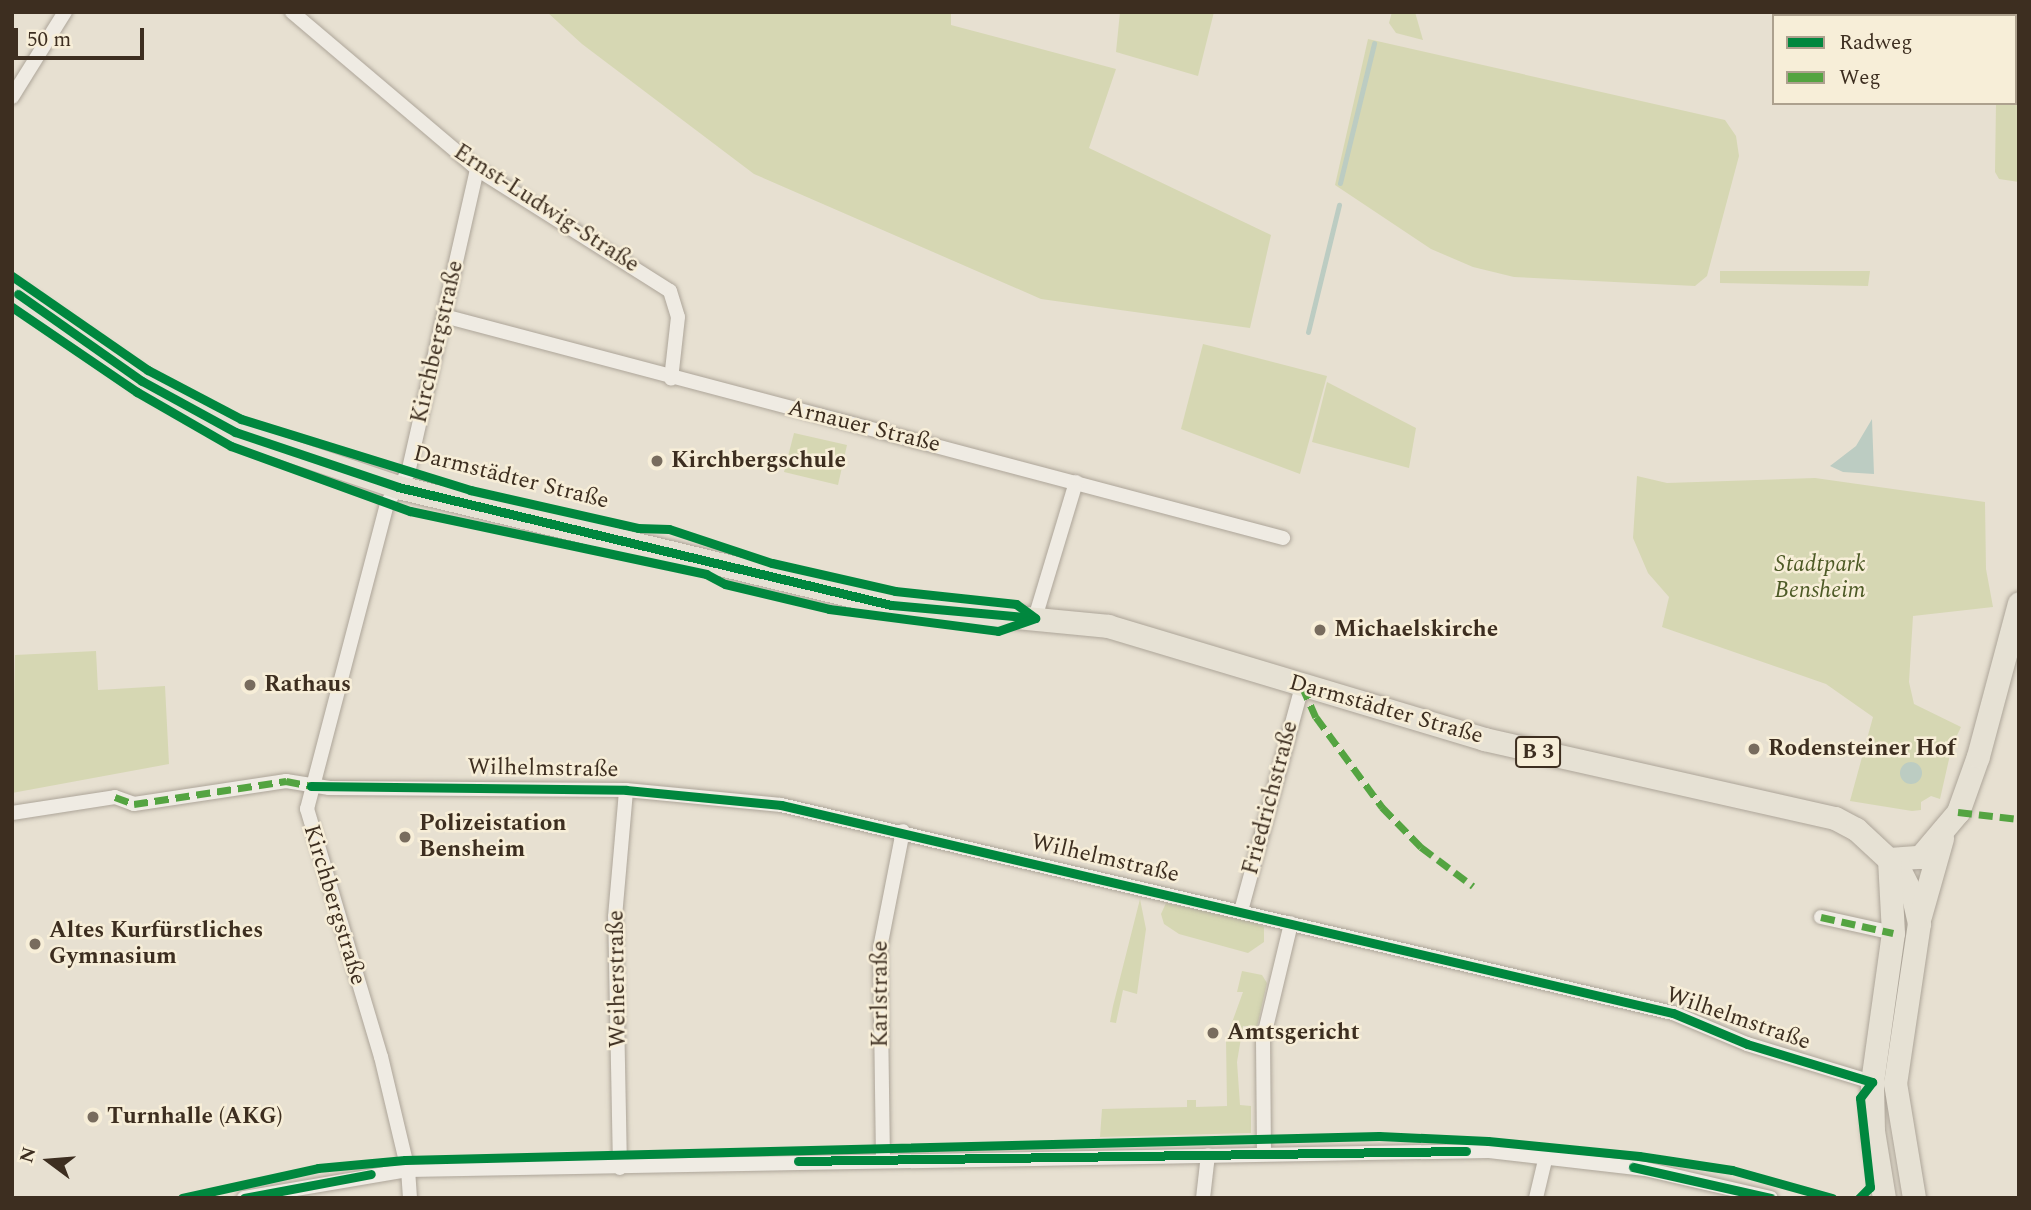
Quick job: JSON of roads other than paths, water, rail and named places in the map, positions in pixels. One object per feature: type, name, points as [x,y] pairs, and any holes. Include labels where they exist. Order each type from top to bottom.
[{"type":"main road","name":"Darmstädter Straße","points":[[12,290],[142,381],[235,432],[398,487],[891,605],[1108,626],[1483,739],[1835,818],[1856,829],[1889,859]]},
{"type":"main road","points":[[1919,923],[1945,828],[1969,785],[2019,603]]},
{"type":"main road","points":[[1884,1198],[1873,1131],[1872,1082],[1893,933],[1889,859],[1945,828]]},
{"type":"main road","name":"B 3","points":[[1889,859],[1906,878],[1919,923],[1895,1083],[1914,1198]]},
{"type":"street","points":[[12,97],[65,12]]},
{"type":"street","name":"Ernst-Ludwig-Straße","points":[[292,12],[477,169],[670,291],[678,334],[671,379]]},
{"type":"street","name":"Kirchbergstraße","points":[[410,1198],[408,1170],[381,1057],[307,823],[311,786],[387,503],[408,473],[477,169]]},
{"type":"street","name":"Arnauer Straße","points":[[444,316],[671,379],[1076,482],[1283,538]]},
{"type":"street","points":[[1035,618],[1076,482]]},
{"type":"street","name":"Friedrichstraße","points":[[1241,911],[1302,686]]},
{"type":"street","name":"Wilhelmstraße","points":[[12,813],[115,797],[134,804],[286,781],[311,786],[626,789],[781,805],[904,831],[1673,1013],[1746,1044],[1872,1082]]},
{"type":"street","name":"Weiherstraße","points":[[620,1168],[615,917],[626,789]]},
{"type":"street","name":"Karlstraße","points":[[883,1160],[880,948],[904,831]]},
{"type":"street","points":[[1821,917],[1893,933]]},
{"type":"street","points":[[1264,1154],[1263,1040],[1291,923]]},
{"type":"street","points":[[244,1198],[408,1170],[1489,1151],[1645,1169],[1771,1198]]},
{"type":"street","points":[[1203,1198],[1208,1155]]},
{"type":"street","points":[[1536,1198],[1546,1156]]},
{"type":"waterway","points":[[1340,183],[1374,43]]},
{"type":"waterway","points":[[1308,332],[1339,205]]},
{"type":"place","name":"Kirchbergschule","points":[[657,461]]},
{"type":"place","name":"Michaelskirche","points":[[1320,630]]},
{"type":"place","name":"Rathaus","points":[[250,685]]},
{"type":"place","name":"Rodensteiner Hof","points":[[1754,749]]},
{"type":"place","name":"Polizeistation Bensheim","points":[[405,837]]},
{"type":"place","name":"Altes Kurfürstliches Gymnasium","points":[[35,944]]},
{"type":"place","name":"Amtsgericht","points":[[1213,1033]]},
{"type":"place","name":"Turnhalle (AKG)","points":[[93,1117]]},
{"type":"park label","name":"Stadtpark Bensheim","points":[[1820,578]]}]
